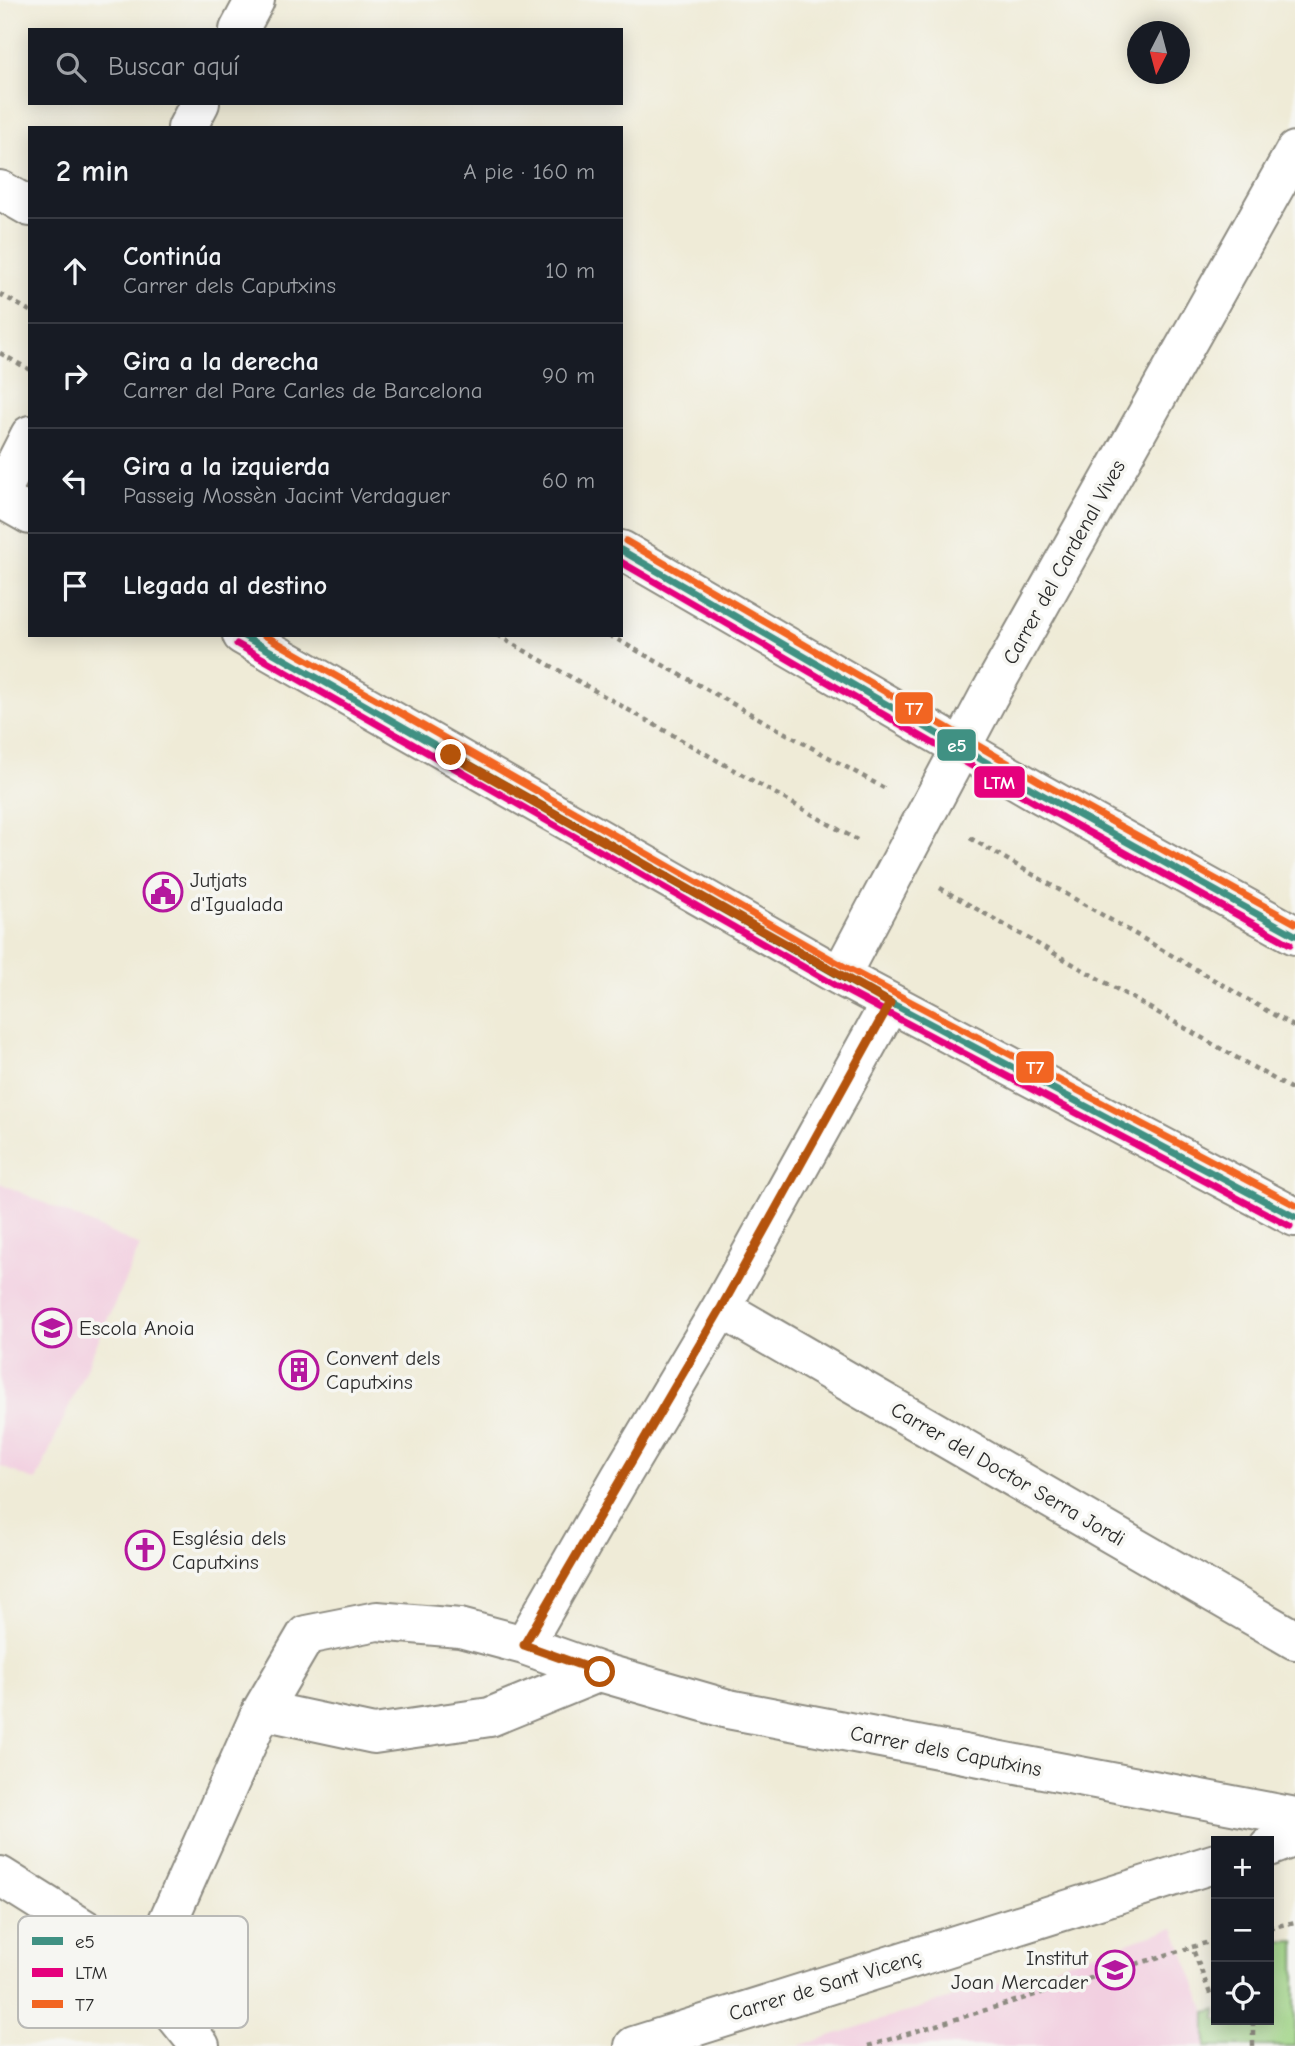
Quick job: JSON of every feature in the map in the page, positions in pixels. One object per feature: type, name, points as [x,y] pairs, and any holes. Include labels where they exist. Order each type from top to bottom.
[{"type":"street","points":[[240,28],[255,0]]},
{"type":"street","points":[[188,126],[199,105]]},
{"type":"street","name":"Carrer del Cardenal Vives","points":[[840,976],[961,747],[1295,151]]},
{"type":"street","points":[[0,190],[28,206]]},
{"type":"street","points":[[28,439],[0,496],[28,514]]},
{"type":"street","points":[[623,551],[961,747],[1295,935]]},
{"type":"street","points":[[246,637],[840,976],[1295,1217]]},
{"type":"street","points":[[524,1645],[721,1308],[890,1003]]},
{"type":"street","name":"Carrer del Doctor Serra Jordi","points":[[721,1308],[1295,1640]]},
{"type":"street","name":"Carrer dels Caputxins","points":[[170,1916],[262,1710],[306,1635],[377,1620],[460,1628],[524,1645],[600,1672],[728,1709],[1295,1817]]},
{"type":"street","points":[[262,1710],[374,1734],[490,1717],[600,1672]]},
{"type":"street","points":[[1274,1845],[1295,1837]]},
{"type":"street","name":"Carrer de Sant Vicenç","points":[[634,2046],[1211,1865]]},
{"type":"street","points":[[0,1876],[64,1916]]},
{"type":"street","points":[[185,2028],[200,2046]]},
{"type":"path","points":[[0,294],[28,310]]},
{"type":"path","points":[[0,353],[28,369]]},
{"type":"path","points":[[1274,1927],[1295,1922]]},
{"type":"path","points":[[868,2046],[1211,1941]]},
{"type":"path","points":[[1192,1947],[1211,1996]]},
{"type":"path","points":[[1253,2025],[1253,2046]]},
{"type":"shaded area","name":"Escola Anoia","points":[[0,1183],[140,1246],[36,1481],[0,1466]]},
{"type":"shaded area","name":"Institut Joan Mercader","points":[[1174,1928],[1206,2012],[1206,2046],[798,2046]]},
{"type":"green space","points":[[1295,1941],[1295,2046],[1206,2046],[1206,2012],[1211,2011],[1211,2025],[1274,2025],[1274,1942]]},
{"type":"transit line","name":"T7","points":[[626,541],[1044,784],[1295,923]]},
{"type":"transit line","name":"e5","points":[[623,551],[1039,793],[1295,935]]},
{"type":"transit line","name":"LTM","points":[[623,563],[1034,802],[1290,944]]},
{"type":"transit line","name":"e5","points":[[246,637],[840,976],[1295,1217]]},
{"type":"transit line","name":"T7","points":[[268,637],[845,967],[1295,1205]]},
{"type":"transit line","name":"LTM","points":[[237,644],[835,985],[1290,1226]]},
{"type":"place","name":"Jutjats d'Igualada","points":[[163,892]]},
{"type":"place","name":"Escola Anoia","points":[[52,1328]]},
{"type":"place","name":"Convent dels Caputxins","points":[[299,1370]]},
{"type":"place","name":"Església dels Caputxins","points":[[145,1550]]},
{"type":"place","name":"Institut Joan Mercader","points":[[1115,1970]]},
{"type":"route","points":[[451,755],[890,1003],[721,1308],[524,1645],[600,1672]]}]
